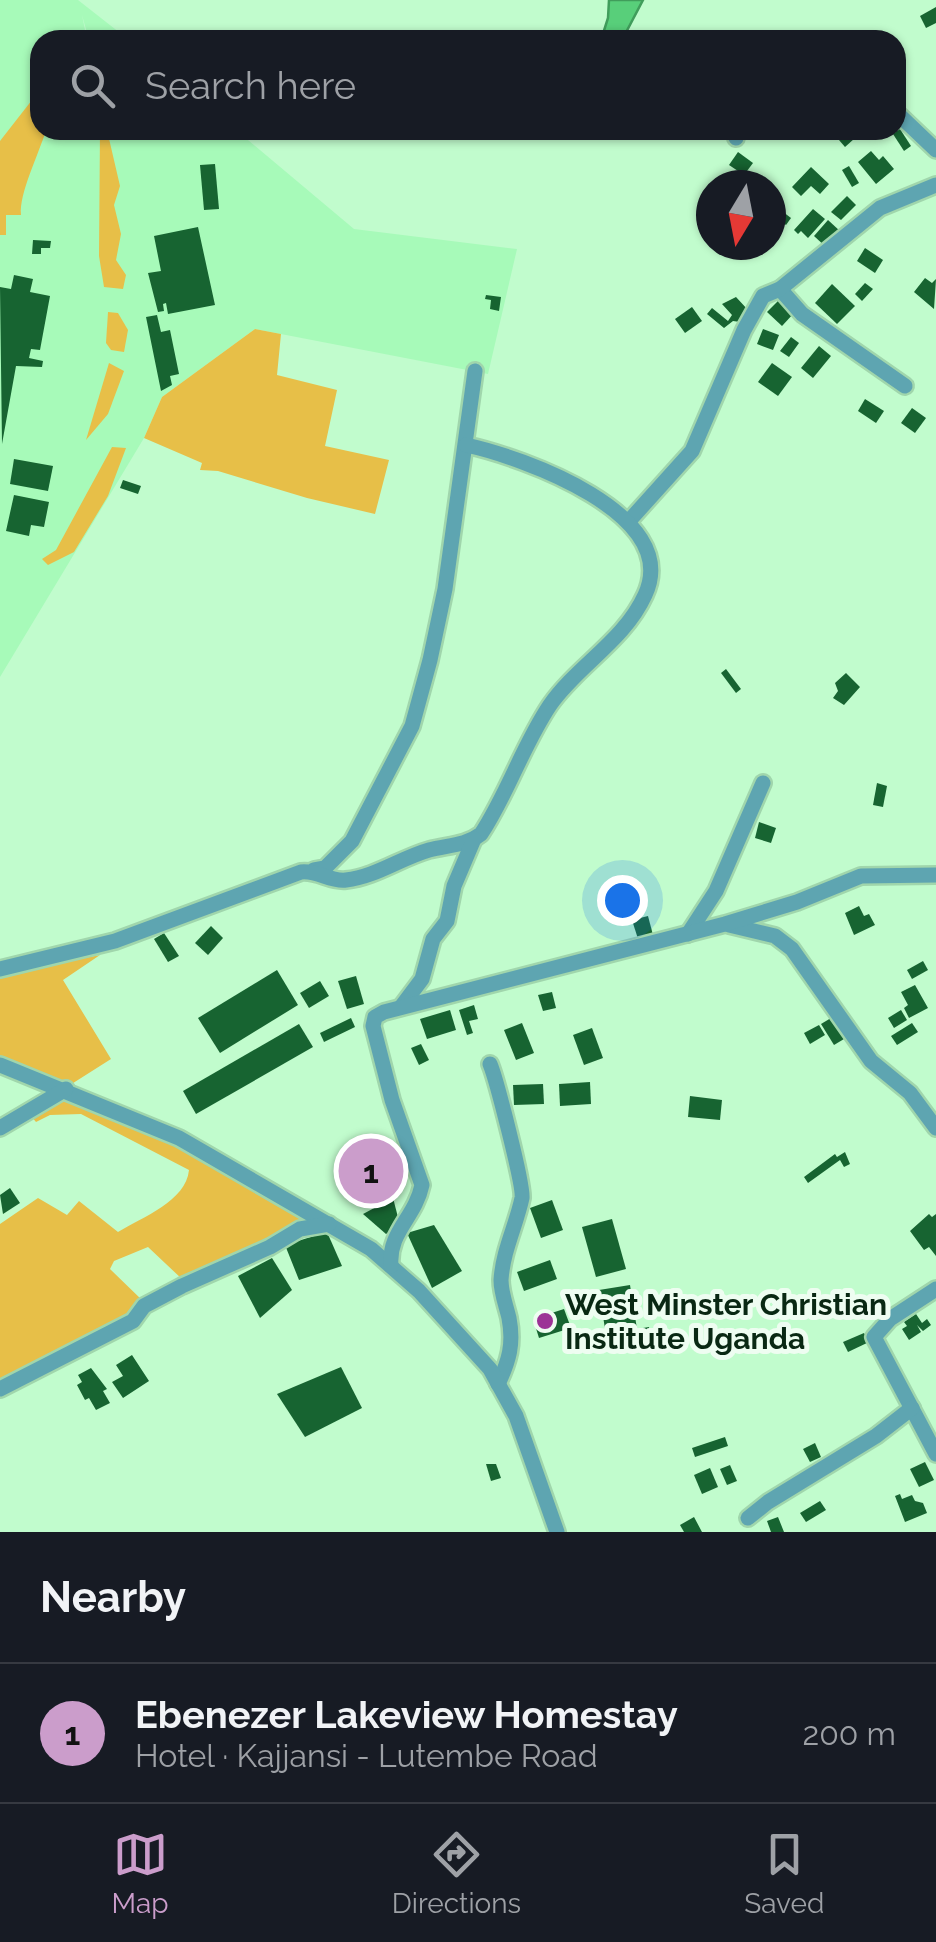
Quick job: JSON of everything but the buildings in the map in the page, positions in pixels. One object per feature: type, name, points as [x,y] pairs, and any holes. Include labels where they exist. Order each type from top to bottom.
[{"type":"street","points":[[906,122],[936,150]]},
{"type":"street","points":[[629,521],[692,451],[763,296],[780,289],[880,208],[936,184]]},
{"type":"street","points":[[780,289],[802,314],[904,386]]},
{"type":"street","points":[[0,969],[116,941],[301,872],[325,868],[352,841],[412,726],[430,660],[445,589],[475,371]]},
{"type":"street","points":[[401,1008],[422,979],[433,939],[447,921],[454,886],[474,840],[488,822],[549,706],[571,680],[612,644],[647,592],[649,560],[629,521],[582,489],[500,452],[466,445]]},
{"type":"street","points":[[688,934],[716,891],[763,783]]},
{"type":"street","points":[[314,870],[338,880],[354,879],[429,850],[474,840]]},
{"type":"street","points":[[391,1266],[392,1240],[419,1199],[422,1185],[392,1100],[373,1026],[375,1018],[725,924],[798,902],[861,876],[936,875]]},
{"type":"street","points":[[725,924],[775,936],[792,948],[871,1062],[910,1093],[936,1128]]},
{"type":"street","points":[[0,1064],[179,1138],[371,1249],[490,1368],[516,1416],[556,1532]]},
{"type":"street","points":[[490,1064],[523,1186],[502,1271],[502,1294],[512,1340],[511,1356],[498,1384]]},
{"type":"street","points":[[0,1128],[66,1089]]},
{"type":"street","points":[[0,1389],[133,1321],[144,1306],[159,1297],[270,1248],[300,1229],[329,1224]]},
{"type":"street","points":[[936,1289],[890,1319],[874,1337],[936,1454]]},
{"type":"street","points":[[748,1518],[876,1436],[912,1408]]},
{"type":"shaded area","points":[[0,0],[78,0],[116,30],[86,30],[82,15],[85,30],[30,30],[30,140],[248,140],[354,229],[517,249],[488,374],[255,329],[162,397],[144,438],[0,677]]},
{"type":"shaded area","points":[[609,0],[643,0],[627,30],[604,30]]},
{"type":"shaded area","points":[[30,103],[30,140],[42,140],[26,185],[21,215],[6,215],[6,235],[0,235],[0,141]]},
{"type":"shaded area","points":[[100,140],[109,140],[120,186],[114,205],[121,234],[116,260],[126,275],[123,289],[104,287],[99,256]]},
{"type":"shaded area","points":[[108,312],[118,313],[128,330],[124,352],[111,350],[106,343]]},
{"type":"shaded area","points":[[255,329],[281,334],[277,375],[337,390],[325,446],[389,460],[375,514],[218,471],[200,470],[202,463],[144,438],[162,397]]},
{"type":"shaded area","points":[[109,363],[124,371],[108,414],[86,440]]},
{"type":"shaded area","points":[[112,447],[126,448],[108,496],[74,552],[48,565],[42,559],[56,550]]},
{"type":"shaded area","points":[[100,955],[63,980],[111,1059],[70,1085],[0,1058],[0,973]]},
{"type":"shaded area","points":[[74,1100],[203,1157],[315,1222],[183,1280],[148,1247],[114,1261],[110,1269],[144,1302],[127,1319],[0,1384],[0,1224],[38,1198],[67,1215],[79,1201],[118,1232],[172,1199],[189,1170],[81,1114],[50,1115],[36,1122],[31,1116],[60,1102]]},
{"type":"place","name":"Ebenezer Lakeview Homestay","points":[[371,1171]]},
{"type":"place","name":"West Minster Christian Institute Uganda","points":[[545,1321]]}]
